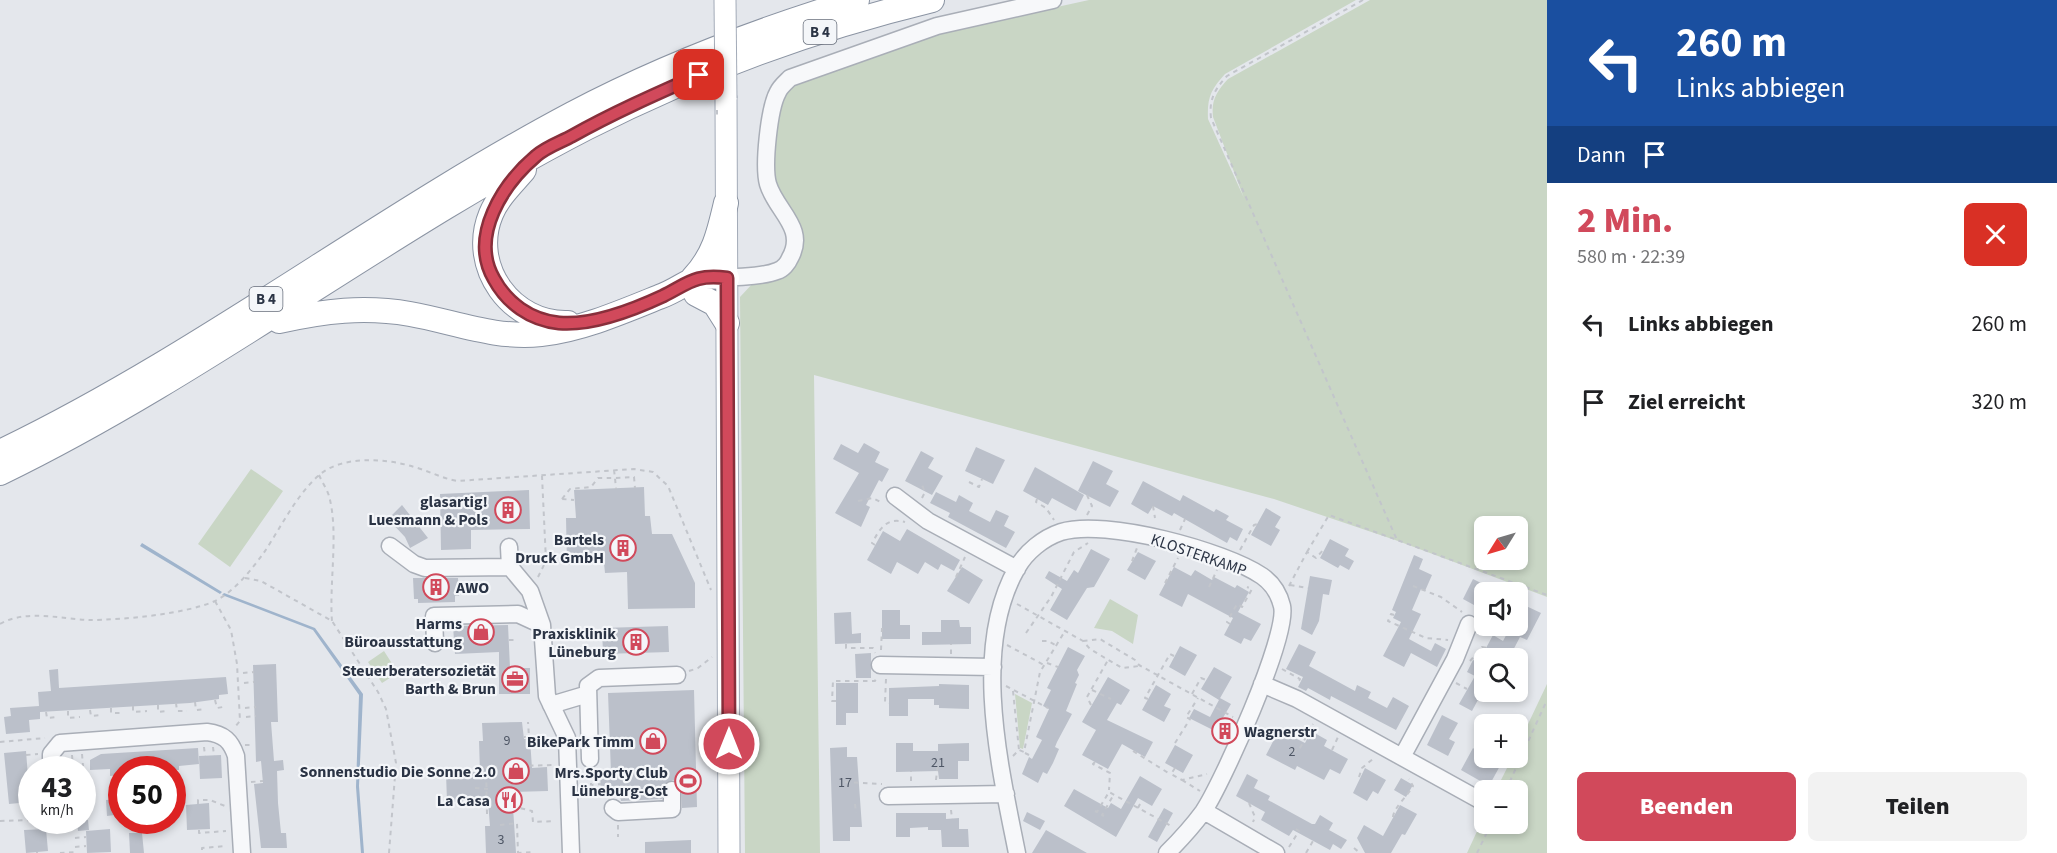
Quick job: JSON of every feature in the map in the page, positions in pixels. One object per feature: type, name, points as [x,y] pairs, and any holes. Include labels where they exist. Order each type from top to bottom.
[{"type":"highway","name":"B 4","points":[[0,452],[128,384],[423,200],[573,113],[712,49],[857,0]]},
{"type":"highway","name":"B 4","points":[[0,474],[86,430],[262,325],[434,215],[537,155],[630,106],[699,75],[816,33],[932,0]]},
{"type":"highway","points":[[537,155],[500,198],[491,215],[485,236],[485,256],[492,277],[505,297],[521,310],[540,319],[559,323],[588,322]]},
{"type":"highway","points":[[694,286],[714,251],[726,203]]},
{"type":"highway","points":[[262,325],[325,311],[351,308],[412,314],[500,334],[540,334],[588,322],[694,286],[711,276],[727,280]]},
{"type":"highway","points":[[694,286],[715,304],[727,323]]},
{"type":"main road","points":[[725,0],[729,853]]},
{"type":"street","points":[[727,280],[778,271],[787,264],[794,251],[796,237],[792,224],[776,203],[767,181],[772,108],[778,91],[790,78],[937,26],[1053,0]]},
{"type":"street","points":[[895,496],[928,521],[1017,568]]},
{"type":"street","name":"KLOSTERKAMP","points":[[1017,853],[1006,794],[993,675],[994,638],[1004,596],[1017,568],[1027,554],[1043,541],[1088,523],[1185,546],[1228,561],[1284,589]]},
{"type":"street","points":[[390,546],[414,564],[424,568],[510,567]]},
{"type":"street","points":[[509,547],[510,567],[530,591],[542,625],[546,690],[551,705],[565,730],[571,853]]},
{"type":"street","points":[[1167,853],[1208,804],[1245,727],[1262,684],[1283,617],[1284,589]]},
{"type":"street","points":[[435,643],[434,616],[518,614],[542,625]]},
{"type":"street","points":[[1402,757],[1464,641],[1467,619]]},
{"type":"street","points":[[882,665],[993,675]]},
{"type":"street","points":[[590,759],[588,686],[599,678],[668,681]]},
{"type":"street","points":[[1262,684],[1320,711],[1474,796]]},
{"type":"street","points":[[551,705],[588,694]]},
{"type":"street","points":[[51,756],[60,743],[212,733],[228,740],[236,756],[241,843]]},
{"type":"street","points":[[613,808],[618,812],[672,809],[672,790]]},
{"type":"street","points":[[888,796],[938,802],[1006,794]]},
{"type":"street","points":[[1208,804],[1248,836],[1276,853]]},
{"type":"path","points":[[1363,0],[1227,76],[1214,90],[1209,105],[1210,118],[1397,540]]},
{"type":"path","points":[[0,624],[30,616],[90,620],[132,618],[215,601],[245,578],[299,498],[318,475],[337,465],[364,460],[415,467],[434,476],[457,481],[634,469],[653,472],[668,486],[683,528],[715,595]]},
{"type":"path","points":[[634,469],[635,488]]},
{"type":"path","points":[[614,470],[616,489]]},
{"type":"path","points":[[574,500],[562,499],[570,489],[591,487],[602,471]]},
{"type":"path","points":[[318,475],[329,496],[332,530],[330,594],[332,621]]},
{"type":"path","points":[[530,591],[546,561],[542,476]]},
{"type":"path","points":[[598,478],[634,477]]},
{"type":"path","points":[[969,482],[979,487],[982,479]]},
{"type":"path","points":[[1026,633],[1037,614],[1051,597],[1074,552],[1090,539],[1088,523],[1092,506],[1087,495]]},
{"type":"path","points":[[858,501],[873,498],[889,507],[895,496]]},
{"type":"path","points":[[1037,499],[1035,502],[1046,508],[1062,532]]},
{"type":"path","points":[[1153,506],[1155,518]]},
{"type":"path","points":[[1284,589],[1329,515],[1547,595]]},
{"type":"path","points":[[875,545],[872,543],[885,524],[894,520],[910,525]]},
{"type":"path","points":[[1209,587],[1254,525],[1258,524]]},
{"type":"path","points":[[956,577],[954,576],[972,545]]},
{"type":"path","points":[[1165,583],[1185,546]]},
{"type":"path","points":[[1307,552],[1316,558],[1325,548]]},
{"type":"path","points":[[245,578],[261,581],[332,621],[378,692],[391,730],[396,763],[389,853]]},
{"type":"path","points":[[1413,586],[1441,597],[1467,619]]},
{"type":"path","points":[[1230,624],[1227,622],[1237,604],[1242,607],[1252,589],[1247,587]]},
{"type":"path","points":[[1284,589],[1308,588]]},
{"type":"path","points":[[1004,596],[1083,641],[1122,668],[1140,665]]},
{"type":"path","points":[[1051,597],[1056,600]]},
{"type":"path","points":[[215,601],[231,630],[237,664],[240,720],[235,727]]},
{"type":"path","points":[[1394,615],[1390,614],[1388,621],[1426,638],[1464,641]]},
{"type":"path","points":[[882,628],[885,702],[889,703]]},
{"type":"path","points":[[1024,752],[1034,702],[1046,664],[1065,631]]},
{"type":"path","points":[[1406,637],[1409,631]]},
{"type":"path","points":[[994,638],[1046,664],[1058,667]]},
{"type":"path","points":[[1083,641],[1100,639],[1158,676],[1273,742]]},
{"type":"path","points":[[509,640],[516,640]]},
{"type":"path","points":[[1042,641],[1048,640],[1056,646]]},
{"type":"path","points":[[846,644],[846,648],[873,648],[882,665]]},
{"type":"path","points":[[1481,648],[1487,648]]},
{"type":"path","points":[[1148,699],[1145,698],[1170,654],[1174,656]]},
{"type":"path","points":[[668,681],[699,668],[713,656],[718,656]]},
{"type":"path","points":[[1464,663],[1474,657]]},
{"type":"path","points":[[1091,705],[1087,697],[1108,660]]},
{"type":"path","points":[[1285,663],[1282,670],[1300,679],[1291,696]]},
{"type":"path","points":[[836,701],[832,701],[833,681],[875,681],[882,665]]},
{"type":"path","points":[[243,673],[254,672]]},
{"type":"path","points":[[993,675],[1013,691],[1048,708]]},
{"type":"path","points":[[1192,694],[1201,678],[1206,680]]},
{"type":"path","points":[[244,682],[254,682]]},
{"type":"path","points":[[1092,690],[1111,699]]},
{"type":"path","points":[[1010,760],[1018,750],[1013,691]]},
{"type":"path","points":[[1175,743],[1190,719],[1186,717],[1198,697]]},
{"type":"path","points":[[215,700],[217,708],[223,707]]},
{"type":"path","points":[[1511,780],[1547,700]]},
{"type":"path","points":[[195,702],[196,710],[205,709]]},
{"type":"path","points":[[176,703],[177,711],[187,711]]},
{"type":"path","points":[[158,705],[158,712],[167,711]]},
{"type":"path","points":[[133,706],[133,712],[147,711]]},
{"type":"path","points":[[245,708],[256,707]]},
{"type":"path","points":[[111,708],[111,713],[122,712]]},
{"type":"path","points":[[90,710],[91,716],[101,715]]},
{"type":"path","points":[[68,711],[68,718],[80,717]]},
{"type":"path","points":[[1292,751],[1299,750],[1320,711]]},
{"type":"path","points":[[46,712],[47,718],[57,717]]},
{"type":"path","points":[[246,717],[256,716]]},
{"type":"path","points":[[524,737],[530,737],[528,722]]},
{"type":"path","points":[[18,733],[18,741]]},
{"type":"path","points":[[0,742],[47,738]]},
{"type":"path","points":[[1359,777],[1362,768],[1378,755],[1383,746]]},
{"type":"path","points":[[1018,750],[1033,757]]},
{"type":"path","points":[[1133,751],[1182,780],[1208,804]]},
{"type":"path","points":[[938,762],[938,802],[951,810],[952,819]]},
{"type":"path","points":[[1095,762],[1093,764],[1110,773],[1109,792],[1097,812],[1095,811]]},
{"type":"path","points":[[487,814],[486,767],[568,765]]},
{"type":"path","points":[[1171,774],[1174,768]]},
{"type":"path","points":[[1182,780],[1208,774],[1220,780]]},
{"type":"path","points":[[1393,817],[1399,804],[1407,799],[1413,786],[1409,779]]},
{"type":"path","points":[[845,782],[881,783],[888,796]]},
{"type":"path","points":[[591,785],[601,784]]},
{"type":"path","points":[[475,788],[487,789]]},
{"type":"path","points":[[1109,792],[1185,834]]},
{"type":"path","points":[[512,794],[518,793],[518,806]]},
{"type":"path","points":[[1104,816],[1102,815],[1114,794]]},
{"type":"path","points":[[198,804],[198,800],[210,800],[222,806],[239,805]]},
{"type":"path","points":[[1138,808],[1142,800]]},
{"type":"path","points":[[1248,836],[1255,817],[1249,803]]},
{"type":"path","points":[[855,804],[856,813]]},
{"type":"path","points":[[512,806],[532,811],[533,822],[570,821]]},
{"type":"path","points":[[0,821],[18,820]]},
{"type":"path","points":[[500,825],[517,823],[517,853],[535,852]]},
{"type":"path","points":[[1286,853],[1299,831],[1294,828]]},
{"type":"path","points":[[199,830],[199,833],[241,843]]},
{"type":"path","points":[[1477,853],[1486,834]]},
{"type":"path","points":[[75,838],[86,837]]},
{"type":"path","points":[[1306,853],[1313,841]]},
{"type":"path","points":[[202,850],[202,848],[241,843]]},
{"type":"path","points":[[75,847],[86,846]]},
{"type":"path","points":[[1354,848],[1360,853]]},
{"type":"path","points":[[60,853],[76,852]]},
{"type":"green space","points":[[1089,0],[1356,0],[1225,74],[1213,89],[1208,105],[1208,119],[1244,198],[1213,117],[1216,96],[1228,79],[1370,0],[1547,0],[1547,597],[1528,590],[1528,582],[1507,582],[1475,570],[1528,570],[1528,516],[1474,516],[1474,570],[1274,499],[814,375],[820,853],[745,853],[740,297],[754,282],[791,268],[801,255],[803,237],[772,180],[777,109],[793,82],[939,33]]},
{"type":"green space","points":[[251,469],[283,491],[230,567],[198,544]]},
{"type":"green space","points":[[1110,599],[1138,615],[1133,644],[1112,631],[1094,628]]},
{"type":"green space","points":[[384,651],[398,673],[382,683],[368,662]]},
{"type":"green space","points":[[1547,684],[1547,853],[1467,853],[1476,834],[1528,834],[1528,780],[1501,780],[1507,768],[1528,768],[1528,724]]},
{"type":"green space","points":[[1015,694],[1032,703],[1023,749],[1020,748]]},
{"type":"water","points":[[142,543],[222,592],[220,594],[140,546]]},
{"type":"water","points":[[224,593],[315,628],[363,694],[359,786],[364,853],[361,853],[356,787],[359,695],[313,630],[222,595]]},
{"type":"building","points":[[864,443],[880,452],[875,462],[889,469],[882,482],[879,480],[866,505],[870,507],[861,527],[835,513],[859,473],[833,459],[841,444],[858,453]]},
{"type":"building","points":[[976,447],[1005,460],[993,484],[965,471]]},
{"type":"building","points":[[921,451],[934,458],[928,468],[943,476],[932,495],[905,481]]},
{"type":"building","points":[[1093,461],[1113,471],[1106,484],[1119,491],[1110,507],[1078,491]]},
{"type":"building","points":[[1035,467],[1084,495],[1076,511],[1052,498],[1048,505],[1023,491]]},
{"type":"building","points":[[1143,481],[1180,501],[1183,495],[1214,512],[1216,509],[1229,516],[1226,520],[1243,529],[1237,541],[1230,537],[1227,543],[1174,513],[1172,516],[1153,506],[1148,514],[1131,504]]},
{"type":"building","name":"Bartels Druck GmbH","points":[[644,487],[645,516],[650,516],[652,534],[672,534],[695,583],[695,608],[628,609],[627,572],[605,573],[604,563],[567,565],[566,518],[576,518],[574,490]]},
{"type":"building","points":[[529,490],[530,529],[471,530],[471,549],[441,550],[440,494]]},
{"type":"building","points":[[936,492],[956,502],[959,495],[973,503],[969,511],[990,522],[996,510],[1009,516],[1004,526],[1015,532],[1006,548],[948,517],[950,513],[930,503]]},
{"type":"building","points":[[402,505],[428,538],[410,548],[405,537],[388,519]]},
{"type":"building","points":[[1266,508],[1281,517],[1275,527],[1280,530],[1271,546],[1251,535]]},
{"type":"building","points":[[907,529],[960,560],[954,571],[941,564],[938,570],[925,562],[918,574],[897,562],[891,574],[867,560],[883,531],[900,541]]},
{"type":"building","points":[[1330,539],[1349,549],[1345,556],[1354,561],[1349,570],[1340,565],[1338,568],[1320,558]]},
{"type":"building","points":[[1091,549],[1110,559],[1094,587],[1087,588],[1067,620],[1050,610],[1062,589],[1045,578],[1049,571],[1067,581],[1074,570],[1078,573]]},
{"type":"building","points":[[1138,552],[1156,561],[1145,580],[1127,570]]},
{"type":"building","points":[[1414,555],[1423,559],[1419,569],[1432,575],[1425,591],[1421,589],[1412,610],[1421,614],[1409,639],[1431,651],[1435,643],[1446,649],[1437,667],[1411,653],[1404,667],[1383,656],[1401,622],[1393,618],[1396,612],[1392,610]]},
{"type":"building","points":[[962,567],[983,580],[969,604],[947,591]]},
{"type":"building","points":[[1174,567],[1191,576],[1195,570],[1212,580],[1214,577],[1235,588],[1237,585],[1249,592],[1238,612],[1261,624],[1251,641],[1244,638],[1241,644],[1224,635],[1233,618],[1188,594],[1182,607],[1159,595]]},
{"type":"building","points":[[1310,576],[1332,580],[1329,595],[1323,594],[1319,621],[1312,635],[1301,629]]},
{"type":"building","name":"AWO","points":[[413,578],[458,578],[459,596],[455,596],[455,602],[418,603],[418,599],[414,599]]},
{"type":"building","points":[[1473,579],[1479,582],[1474,582],[1474,605],[1463,599]]},
{"type":"building","points":[[1528,607],[1541,613],[1527,640],[1520,637],[1514,648],[1486,648],[1492,636],[1503,641],[1506,636],[1528,636]]},
{"type":"building","points":[[882,610],[900,610],[900,625],[910,625],[910,639],[882,639]]},
{"type":"building","points":[[851,612],[852,634],[861,633],[861,643],[835,644],[834,613]]},
{"type":"building","points":[[941,620],[959,620],[960,627],[971,627],[971,644],[922,645],[922,632],[941,632]]},
{"type":"building","points":[[508,625],[510,668],[530,668],[530,694],[499,694],[499,652],[455,654],[453,626]]},
{"type":"building","name":"Praxisklinik Lüneburg","points":[[668,626],[669,652],[603,654],[602,628]]},
{"type":"building","points":[[1299,644],[1316,652],[1309,666],[1355,691],[1357,685],[1371,692],[1368,698],[1387,708],[1393,697],[1409,706],[1396,730],[1331,696],[1330,700],[1308,688],[1306,691],[1298,687],[1303,677],[1286,669]]},
{"type":"building","points":[[1180,646],[1197,655],[1185,676],[1169,667]]},
{"type":"building","points":[[1068,647],[1085,656],[1077,670],[1079,675],[1075,683],[1077,684],[1066,711],[1072,714],[1055,747],[1059,749],[1053,763],[1047,774],[1043,772],[1038,783],[1022,774],[1029,757],[1032,759],[1042,740],[1036,737],[1049,709],[1043,706],[1051,690],[1047,688]]},
{"type":"building","points":[[871,653],[871,678],[856,678],[855,654]]},
{"type":"building","points":[[1474,661],[1474,676],[1467,672]]},
{"type":"building","points":[[276,664],[278,722],[271,722],[274,761],[283,760],[284,770],[277,771],[278,803],[281,833],[286,833],[287,848],[261,848],[254,784],[263,783],[261,761],[256,762],[253,665]]},
{"type":"building","points":[[1214,667],[1232,677],[1219,700],[1201,689]]},
{"type":"building","points":[[58,669],[59,688],[226,677],[228,694],[219,695],[219,699],[190,703],[40,712],[40,719],[29,720],[30,732],[6,734],[4,717],[11,716],[10,708],[39,706],[38,692],[51,691],[49,670]]},
{"type":"building","points":[[1108,677],[1130,690],[1121,705],[1117,703],[1107,720],[1153,742],[1145,757],[1122,744],[1108,769],[1082,755],[1096,730],[1082,722]]},
{"type":"building","points":[[1474,678],[1474,702],[1477,702],[1472,711],[1459,704]]},
{"type":"building","points":[[836,683],[858,683],[858,713],[846,713],[846,725],[836,725]]},
{"type":"building","points":[[939,684],[969,685],[969,709],[939,708],[939,705],[934,705],[934,699],[908,699],[908,716],[889,716],[889,688],[939,686]]},
{"type":"building","points":[[1156,685],[1171,694],[1164,706],[1171,709],[1164,722],[1142,710]]},
{"type":"building","name":"BikePark Timm","points":[[694,690],[697,807],[682,808],[681,785],[673,780],[663,785],[662,799],[621,801],[619,792],[601,793],[600,773],[611,773],[608,693]]},
{"type":"building","points":[[1220,698],[1231,704],[1220,723],[1229,728],[1225,736],[1189,718],[1194,709],[1210,717]]},
{"type":"building","points":[[1442,715],[1458,723],[1449,739],[1455,742],[1448,756],[1427,745]]},
{"type":"building","points":[[522,722],[524,739],[530,739],[532,768],[547,767],[548,791],[512,792],[516,853],[486,853],[485,826],[490,826],[488,801],[447,802],[446,773],[480,772],[479,741],[483,741],[482,723]]},
{"type":"building","points":[[1279,730],[1305,743],[1311,731],[1327,740],[1324,746],[1348,759],[1340,774],[1330,769],[1324,780],[1297,766],[1295,770],[1266,755]]},
{"type":"building","points":[[896,743],[913,743],[913,751],[938,751],[938,744],[969,743],[969,761],[958,761],[958,779],[939,779],[938,771],[896,772]]},
{"type":"building","points":[[1175,745],[1193,755],[1183,773],[1165,763]]},
{"type":"building","points":[[847,747],[847,757],[857,757],[862,827],[850,827],[850,841],[833,841],[830,748]]},
{"type":"building","points":[[198,748],[199,764],[186,765],[186,756],[108,756],[108,769],[96,770],[96,757],[101,754]]},
{"type":"building","points":[[1473,748],[1474,768],[1499,768],[1492,780],[1478,780],[1461,770]]},
{"type":"building","points":[[26,751],[26,756],[18,756],[18,803],[9,804],[4,753]]},
{"type":"building","points":[[221,755],[222,778],[200,779],[199,756]]},
{"type":"building","points":[[1365,768],[1386,780],[1378,794],[1373,791],[1367,801],[1353,793]]},
{"type":"building","points":[[1247,774],[1258,780],[1254,788],[1270,796],[1268,800],[1312,824],[1315,824],[1320,815],[1333,823],[1329,830],[1347,840],[1341,849],[1333,844],[1330,850],[1293,830],[1289,836],[1261,820],[1265,812],[1236,796]]},
{"type":"building","points":[[1140,776],[1162,789],[1152,806],[1138,798],[1116,837],[1064,806],[1074,789],[1108,808],[1111,803],[1121,809]]},
{"type":"building","points":[[1401,778],[1413,785],[1406,797],[1394,790]]},
{"type":"building","points":[[106,800],[108,800],[107,816]]},
{"type":"building","points":[[209,803],[210,829],[187,830],[186,805]]},
{"type":"building","points":[[1400,805],[1417,814],[1405,835],[1402,834],[1391,853],[1365,853],[1357,838],[1364,825],[1383,836]]},
{"type":"building","points":[[1164,808],[1173,813],[1157,842],[1148,837]]},
{"type":"building","points":[[1027,812],[1045,821],[1040,830],[1023,821]]},
{"type":"building","points":[[896,813],[946,813],[946,819],[959,818],[959,829],[968,829],[969,847],[942,847],[941,830],[928,830],[928,827],[910,828],[910,837],[896,837]]},
{"type":"building","points":[[108,829],[111,852],[87,853],[86,834],[96,834],[96,830]]},
{"type":"building","points":[[1046,830],[1087,853],[1032,853]]},
{"type":"building","points":[[24,834],[46,834],[48,851],[26,853]]},
{"type":"building","points":[[129,834],[142,834],[144,853],[130,853]]},
{"type":"building","points":[[691,840],[691,853],[645,853],[645,842]]},
{"type":"place","name":"glasartig! Luesmann & Pols","points":[[508,510]]},
{"type":"place","name":"Bartels Druck GmbH","points":[[623,548]]},
{"type":"place","name":"AWO","points":[[436,587]]},
{"type":"place","name":"Harms Büroausstattung","points":[[481,632]]},
{"type":"place","name":"Praxisklinik Lüneburg","points":[[636,642]]},
{"type":"place","name":"Steuerberatersozietät Barth & Brun","points":[[515,679]]},
{"type":"place","name":"Wagnerstr","points":[[1225,731]]},
{"type":"place","name":"BikePark Timm","points":[[653,741]]},
{"type":"place","name":"Sonnenstudio Die Sonne 2.0","points":[[516,771]]},
{"type":"place","name":"Mrs.Sporty Club Lüneburg-Ost","points":[[688,781]]},
{"type":"place","name":"La Casa","points":[[509,800]]},
{"type":"route","points":[[699,75],[630,106],[537,155],[500,198],[491,215],[485,236],[485,256],[492,277],[505,297],[521,310],[540,319],[559,323],[588,322],[626,310],[663,296],[693,278],[711,276],[727,278],[729,744]]}]
